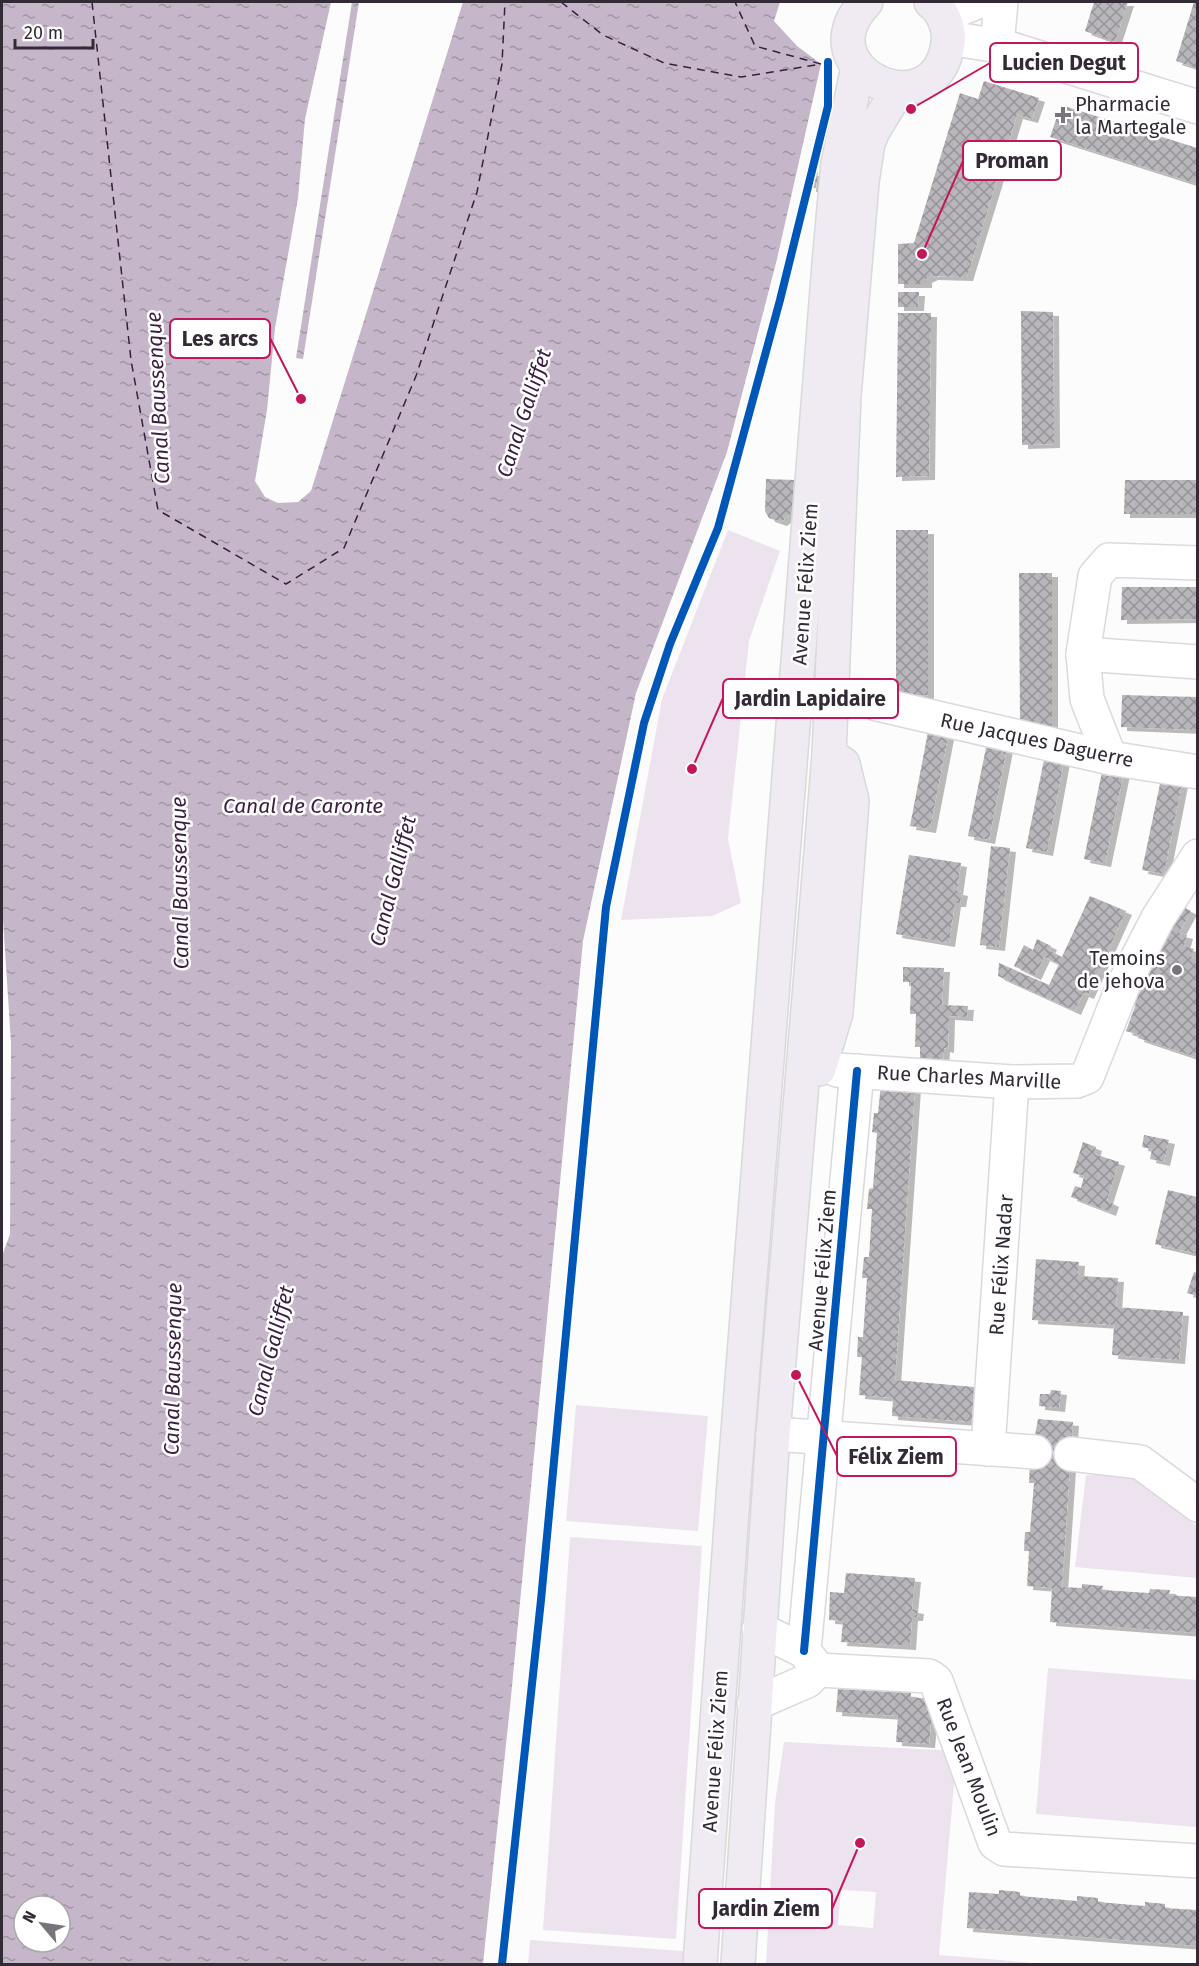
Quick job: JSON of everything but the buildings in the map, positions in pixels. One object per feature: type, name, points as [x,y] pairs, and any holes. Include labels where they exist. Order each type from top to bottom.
[{"type":"main road","points":[[866,2],[851,24],[849,39],[851,53],[858,67],[869,79],[883,86],[899,88],[915,86],[927,79],[939,67],[946,53],[941,18]]},
{"type":"main road","name":"Avenue Félix Ziem","points":[[700,1965],[734,1483],[829,264],[838,163],[858,67]]},
{"type":"main road","name":"Avenue Félix Ziem","points":[[738,1965],[773,1434],[811,1068],[836,1013],[852,801],[843,764],[829,755],[844,396],[862,182],[870,137],[899,88]]},
{"type":"street","points":[[941,18],[977,2]]},
{"type":"street","points":[[997,45],[1001,2]]},
{"type":"street","points":[[941,18],[997,45],[1197,107]]},
{"type":"street","points":[[1110,758],[1087,699],[1083,654],[1095,576],[1109,560],[1197,563]]},
{"type":"street","points":[[1083,654],[1197,662]]},
{"type":"street","name":"Rue Jacques Daguerre","points":[[878,704],[1110,758],[1197,772]]},
{"type":"street","name":"Rue Charles Marville","points":[[811,1068],[1012,1082],[1077,1081],[1087,1077],[1123,987],[1158,918],[1197,856]]},
{"type":"street","name":"Avenue Félix Ziem","points":[[754,1704],[807,1681],[811,1660],[823,1438],[857,1071]]},
{"type":"street","name":"Rue Félix Nadar","points":[[988,1449],[1012,1082]]},
{"type":"street","points":[[773,1434],[1035,1452]]},
{"type":"street","points":[[1071,1454],[1140,1462],[1197,1505]]},
{"type":"street","points":[[759,1629],[811,1660]]},
{"type":"street","name":"Rue Jean Moulin","points":[[811,1660],[929,1676],[936,1681],[995,1843],[1004,1849],[1197,1861]]},
{"type":"shaded area","points":[[728,530],[780,551],[749,641],[728,839],[741,903],[712,916],[621,920],[662,699]]},
{"type":"shaded area","points":[[576,1405],[708,1416],[698,1531],[566,1521]]},
{"type":"shaded area","points":[[1086,1475],[1133,1475],[1197,1526],[1197,1578],[1075,1567]]},
{"type":"shaded area","points":[[570,1537],[702,1546],[676,1939],[543,1930]]},
{"type":"shaded area","points":[[1048,1668],[1197,1680],[1197,1827],[1036,1814]]},
{"type":"shaded area","points":[[784,1742],[957,1751],[939,1955],[1047,1964],[766,1964],[775,1803]],"holes":[[[841,1890],[876,1892],[873,1928],[838,1925]]]},
{"type":"shaded area","points":[[530,1940],[684,1951],[683,1964],[528,1964]]},
{"type":"water","name":"Canal de Caronte","points":[[2,2],[331,2],[305,119],[298,198],[275,328],[267,410],[255,481],[265,497],[278,503],[298,502],[311,491],[463,2],[780,2],[774,21],[797,46],[821,64],[777,259],[727,452],[636,693],[583,941],[511,1697],[483,1964],[2,1964],[2,1256],[10,1234],[11,1043],[2,904]]},
{"type":"water","points":[[352,2],[359,2],[303,359],[296,358]]},
{"type":"ferry route","points":[[92,2],[131,360],[158,510],[286,584],[344,548],[416,376],[477,192],[502,64],[505,2]]},
{"type":"ferry route","points":[[561,2],[603,35],[664,63],[741,77],[821,64],[755,46],[735,2]]},
{"type":"cycle path","points":[[502,1964],[541,1600],[606,907],[644,723],[670,644],[718,528],[780,300],[828,106],[828,62]]},
{"type":"cycle path","points":[[804,1651],[857,1071]]},
{"type":"place","name":"Lucien Degut","points":[[911,109]]},
{"type":"place","name":"Pharmacie la Martegale","points":[[1063,115]]},
{"type":"place","name":"Proman","points":[[922,254]]},
{"type":"place","name":"Les arcs","points":[[301,399]]},
{"type":"place","name":"Jardin Lapidaire","points":[[692,769]]},
{"type":"place","name":"Temoins de jehova","points":[[1177,970]]},
{"type":"place","name":"Félix Ziem","points":[[796,1375]]},
{"type":"place","name":"Jardin Ziem","points":[[860,1843]]},
{"type":"water label","name":"Canal Baussenque","points":[[158,398]]},
{"type":"water label","name":"Canal Galliffet","points":[[524,413]]},
{"type":"water label","name":"Canal Galliffet","points":[[393,881]]},
{"type":"water label","name":"Canal Baussenque","points":[[180,883]]},
{"type":"water label","name":"Canal Galliffet","points":[[271,1351]]},
{"type":"water label","name":"Canal Baussenque","points":[[173,1369]]}]
